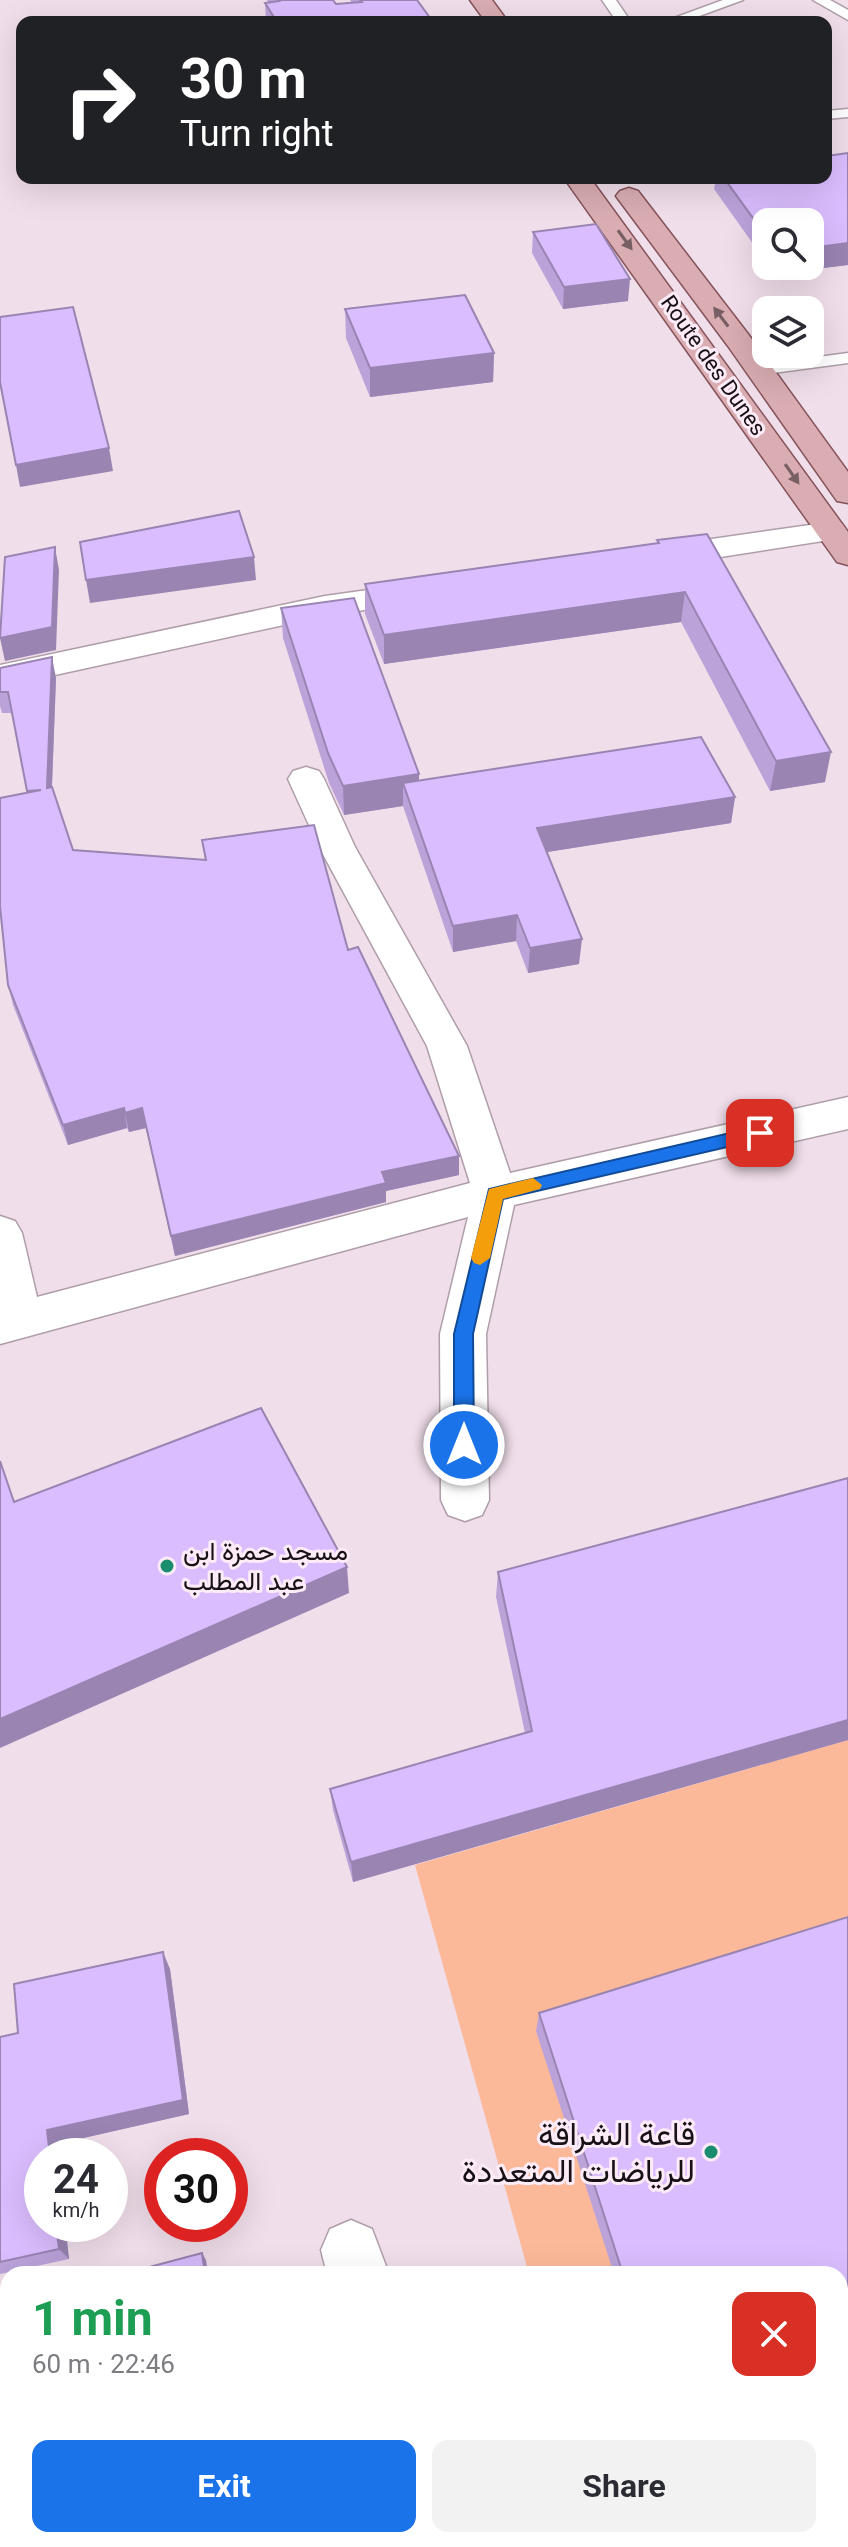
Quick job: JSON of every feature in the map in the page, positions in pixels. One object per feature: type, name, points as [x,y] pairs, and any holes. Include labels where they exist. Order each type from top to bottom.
[{"type":"main road","name":"Route des Dunes","points":[[581,184],[840,543]]},
{"type":"main road","name":"Route des Dunes","points":[[620,184],[848,494]]},
{"type":"street","points":[[631,561],[840,543]]},
{"type":"street","points":[[0,676],[325,606],[462,587]]},
{"type":"street","points":[[306,779],[337,847],[447,1046],[495,1193],[463,1334],[465,1500]]},
{"type":"street","points":[[0,1233],[10,1322],[495,1193],[848,1113]]},
{"type":"lane","points":[[688,16],[736,0]]},
{"type":"lane","points":[[820,0],[848,16]]},
{"type":"lane","points":[[759,370],[848,358]]},
{"type":"shaded area","points":[[848,1740],[848,2266],[527,2266],[415,1865]]},
{"type":"building","points":[[333,0],[336,4],[362,2],[360,0],[417,0],[429,16],[273,16],[265,3]]},
{"type":"building","points":[[848,153],[848,243],[824,246],[824,208],[752,208],[752,217],[728,184],[832,184],[832,155]]},
{"type":"building","points":[[596,224],[630,279],[564,287],[533,232]]},
{"type":"building","points":[[465,295],[494,353],[370,368],[345,309]]},
{"type":"building","points":[[73,307],[109,448],[16,465],[0,382],[0,317]]},
{"type":"building","points":[[239,511],[254,557],[86,580],[80,542]]},
{"type":"building","points":[[707,534],[831,752],[776,761],[685,592],[384,635],[365,584],[659,543],[657,540]]},
{"type":"building","points":[[55,547],[52,627],[0,638],[5,557]]},
{"type":"building","points":[[354,598],[419,774],[343,786],[328,753],[281,608]]},
{"type":"building","points":[[52,657],[47,788],[52,787],[73,850],[206,860],[202,840],[314,825],[348,950],[358,947],[459,1156],[382,1172],[386,1183],[171,1236],[142,1108],[125,1113],[124,1108],[63,1125],[8,985],[0,906],[0,798],[41,790],[27,791],[8,692],[0,692],[0,668]]},
{"type":"building","points":[[701,737],[735,797],[537,828],[582,939],[530,948],[517,915],[453,926],[403,783]]},
{"type":"building","name":"مسجد حمزة ابن عبد المطلب","points":[[261,1408],[347,1567],[0,1719],[0,1461],[14,1502]]},
{"type":"building","points":[[848,1478],[848,1720],[351,1862],[330,1789],[532,1731],[498,1572]]},
{"type":"building","name":"قاعة الشراقة للرياضات المتعددة","points":[[848,1917],[848,2266],[620,2266],[539,2013]]},
{"type":"building","points":[[163,1952],[183,2100],[47,2130],[48,2138],[24,2138],[24,2242],[58,2242],[59,2249],[0,2262],[0,2037],[18,2033],[14,1984]]},
{"type":"building","points":[[202,2253],[204,2266],[153,2266]]},
{"type":"slow traffic","points":[[480,1258],[495,1193],[533,1185]]},
{"type":"place","name":"مسجد حمزة ابن عبد المطلب","points":[[167,1566]]},
{"type":"place","name":"قاعة الشراقة للرياضات المتعددة","points":[[711,2152]]},
{"type":"route","points":[[464,1445],[463,1334],[495,1193],[760,1133]]}]
